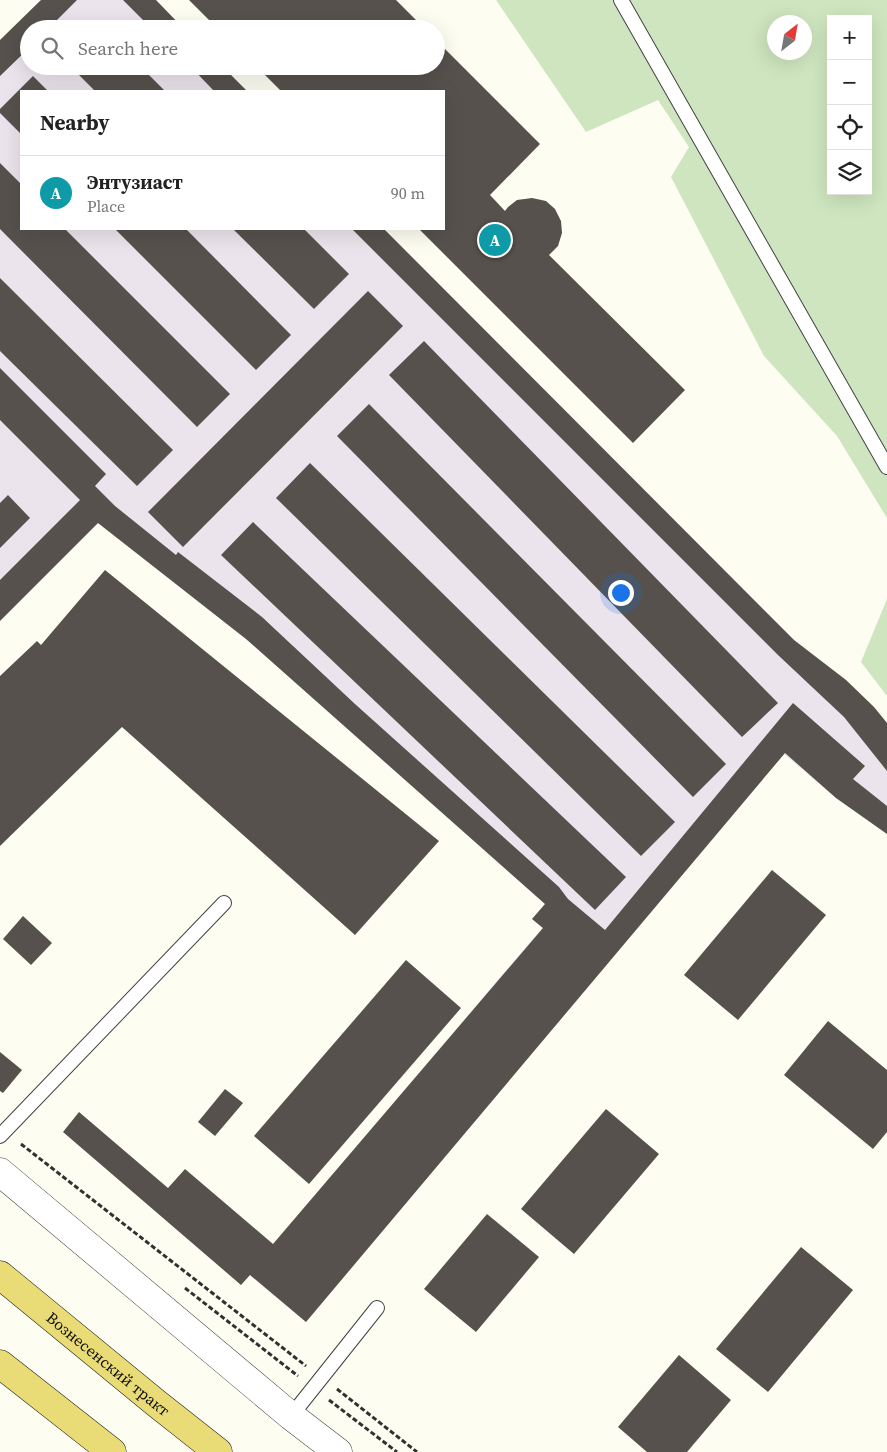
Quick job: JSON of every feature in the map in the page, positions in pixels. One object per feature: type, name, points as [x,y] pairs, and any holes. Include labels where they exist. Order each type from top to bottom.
[{"type":"main road","name":"Вознесенский тракт","points":[[0,1275],[218,1452]]},
{"type":"main road","points":[[0,1364],[112,1452]]},
{"type":"street","points":[[0,1172],[291,1416],[338,1452]]},
{"type":"lane","points":[[621,0],[887,467]]},
{"type":"lane","points":[[2,1133],[224,903]]},
{"type":"lane","points":[[291,1416],[377,1308]]},
{"type":"path","points":[[2,1133],[318,1383],[397,1452]]},
{"type":"path","points":[[180,1285],[417,1452]]},
{"type":"shaded area","points":[[41,0],[156,0],[175,20],[20,20]]},
{"type":"shaded area","points":[[20,20],[20,75],[231,75],[246,90],[20,90],[20,230],[385,230],[794,640],[846,680],[874,707],[887,723],[887,834],[836,798],[784,754],[306,1322],[248,1274],[542,928],[532,919],[545,904],[246,639],[98,523],[0,621],[0,40]]},
{"type":"green space","points":[[496,0],[887,0],[887,518],[837,436],[764,356],[671,177],[689,147],[658,100],[586,132]]},
{"type":"green space","points":[[887,599],[887,696],[861,662]]},
{"type":"building","points":[[41,0],[77,0],[57,20],[20,20]]},
{"type":"building","points":[[123,0],[156,0],[175,20],[143,20]]},
{"type":"building","points":[[189,0],[396,0],[416,20],[209,20]]},
{"type":"building","points":[[20,20],[20,57],[0,76],[0,40]]},
{"type":"building","points":[[445,49],[540,144],[490,195],[505,211],[517,200],[532,198],[546,201],[555,209],[561,221],[562,233],[558,246],[549,255],[685,390],[633,443],[420,230],[445,230],[445,90],[280,90],[265,75],[445,75]]},
{"type":"building","points":[[79,75],[149,75],[164,90],[94,90]]},
{"type":"building","points":[[199,75],[231,75],[246,90],[213,90]]},
{"type":"building","points":[[33,76],[47,90],[20,90],[20,133],[0,113],[0,109]]},
{"type":"building","points":[[0,163],[20,183],[20,230],[66,230],[230,394],[197,427],[0,229]]},
{"type":"building","points":[[116,230],[187,230],[291,335],[256,370]]},
{"type":"building","points":[[234,230],[305,230],[349,274],[314,309]]},
{"type":"building","points":[[353,230],[385,230],[794,640],[846,680],[874,707],[887,723],[887,771],[844,717],[778,655]]},
{"type":"building","points":[[0,278],[173,450],[137,486],[0,351]]},
{"type":"building","points":[[368,291],[403,326],[183,547],[148,512]]},
{"type":"building","points":[[424,341],[778,703],[742,737],[389,375]]},
{"type":"building","points":[[0,368],[106,474],[95,486],[115,506],[176,555],[178,552],[262,617],[355,704],[559,887],[568,899],[605,930],[793,703],[865,766],[853,779],[887,806],[887,834],[836,798],[785,753],[306,1322],[250,1275],[241,1285],[63,1132],[79,1112],[168,1188],[185,1169],[273,1244],[543,928],[532,919],[545,904],[246,639],[98,523],[0,621],[0,580],[80,500],[0,420]]},
{"type":"building","points":[[369,404],[726,764],[693,797],[337,436]]},
{"type":"building","points":[[310,463],[675,822],[641,856],[276,498]]},
{"type":"building","points":[[8,495],[30,518],[0,548],[0,503]]},
{"type":"building","points":[[253,522],[626,877],[595,910],[221,555]]},
{"type":"building","points":[[105,570],[439,841],[355,935],[122,727],[0,846],[0,676],[37,641],[41,645]]},
{"type":"building","points":[[772,870],[826,915],[738,1020],[684,975]]},
{"type":"building","points":[[23,916],[52,943],[31,965],[3,939]]},
{"type":"building","points":[[406,960],[461,1008],[309,1184],[254,1136]]},
{"type":"building","points":[[828,1021],[887,1070],[887,1132],[873,1149],[784,1075]]},
{"type":"building","points":[[0,1052],[22,1070],[3,1093],[0,1091]]},
{"type":"building","points":[[225,1089],[243,1103],[215,1136],[198,1122]]},
{"type":"building","points":[[606,1109],[659,1154],[574,1254],[521,1209]]},
{"type":"building","points":[[487,1214],[539,1257],[476,1332],[424,1289]]},
{"type":"building","points":[[801,1247],[853,1290],[768,1392],[716,1349]]},
{"type":"building","points":[[679,1355],[731,1400],[687,1452],[647,1452],[618,1427]]},
{"type":"place","name":"Энтузиаст","points":[[495,240]]}]
